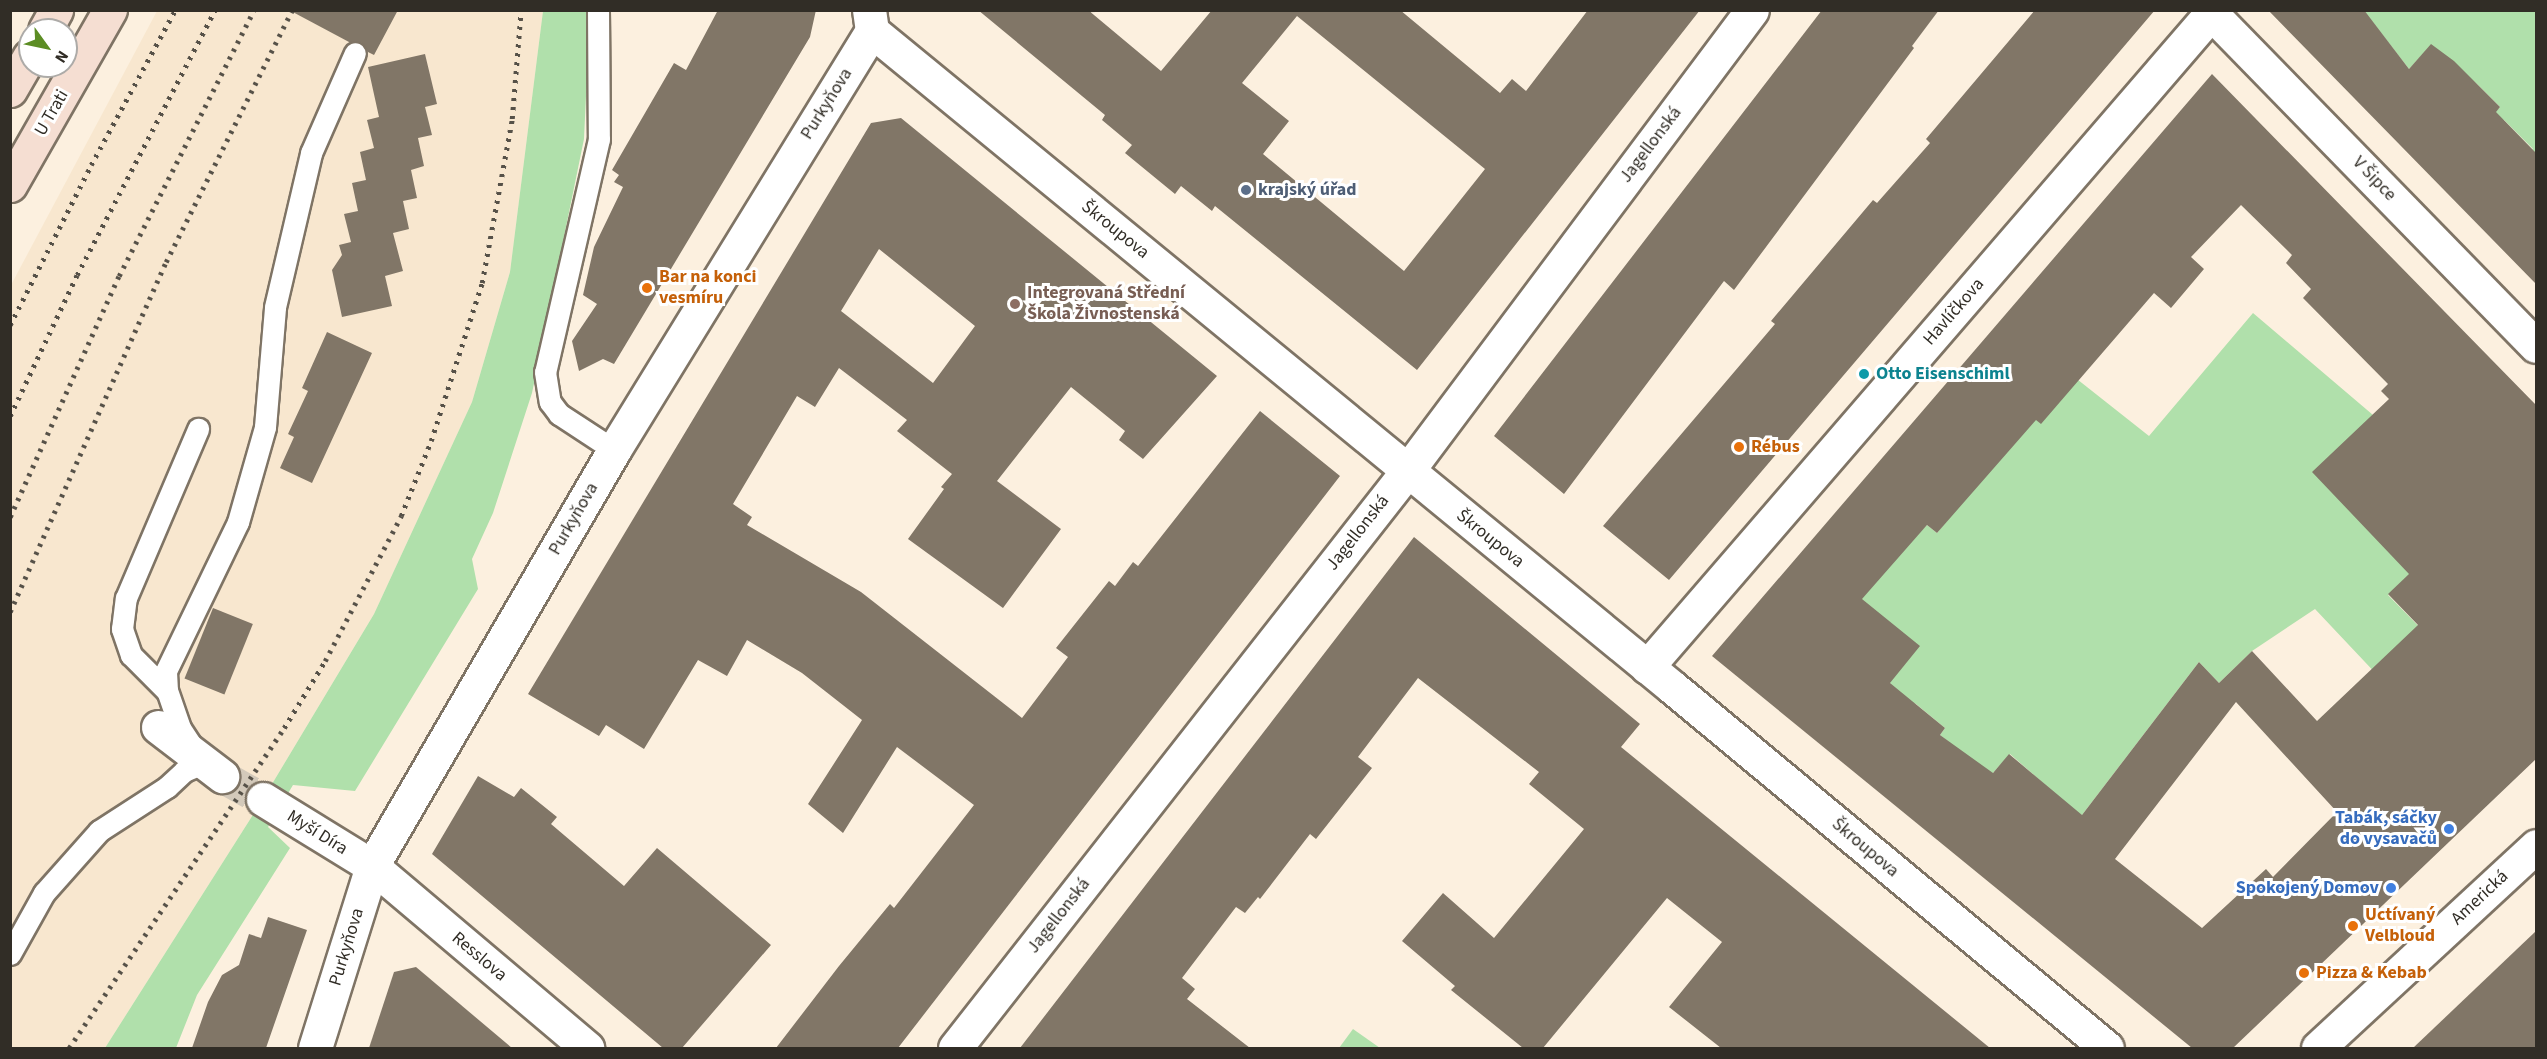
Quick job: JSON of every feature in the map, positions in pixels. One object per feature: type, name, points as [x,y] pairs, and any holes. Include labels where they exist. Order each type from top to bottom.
[{"type":"main road","name":"U Trati","points":[[10,185],[110,10]]},
{"type":"main road","points":[[10,90],[18,76]]},
{"type":"street","name":"Jagellonská","points":[[955,1048],[1407,470],[1752,10]]},
{"type":"street","name":"V Šipce","points":[[2213,12],[2536,346]]},
{"type":"street","name":"Havlíčkova","points":[[1647,667],[2213,12]]},
{"type":"street","name":"Purkyňova","points":[[315,1048],[372,866],[614,450],[870,21]]},
{"type":"street","name":"Škroupova","points":[[870,21],[1407,470],[2107,1048]]},
{"type":"street","points":[[158,727],[213,770]]},
{"type":"street","name":"Myší Díra","points":[[263,800],[372,866]]},
{"type":"street","name":"Americká","points":[[2318,1048],[2536,846]]},
{"type":"street","name":"Resslova","points":[[372,866],[587,1048]]},
{"type":"lane","points":[[598,10],[599,139],[545,372],[550,402],[559,414],[614,450]]},
{"type":"lane","points":[[213,770],[180,728],[167,692],[166,670],[238,522],[265,427],[275,308],[311,153],[355,53]]},
{"type":"lane","points":[[167,692],[131,655],[122,629],[126,598],[198,429]]},
{"type":"lane","points":[[10,954],[44,893],[99,831],[166,787],[184,771],[213,770]]},
{"type":"shaded area","points":[[157,11],[543,11],[510,272],[472,402],[374,614],[263,799],[105,1048],[11,1048],[11,285]]},
{"type":"green space","points":[[543,11],[590,11],[584,139],[532,393],[493,513],[472,559],[478,589],[355,791],[293,785],[268,827],[290,848],[197,995],[176,1048],[105,1048],[263,799],[374,614],[472,402],[510,272]]},
{"type":"green space","points":[[2364,11],[2536,11],[2536,165],[2527,155],[2533,149],[2504,120],[2491,116],[2500,107],[2477,84],[2431,45],[2409,69]]},
{"type":"green space","points":[[2253,313],[2373,415],[2411,573],[2388,595],[2443,651],[2414,714],[2315,609],[2252,651],[2219,683],[2199,662],[2082,815],[2033,810],[2050,789],[2010,754],[1991,775],[1940,735],[1945,728],[1916,704],[1892,694],[1890,682],[1853,597],[1927,525],[1937,533],[2068,372],[2149,436]]},
{"type":"green space","points":[[1353,1029],[1380,1048],[1339,1048]]},
{"type":"building","points":[[289,10],[398,10],[374,55],[368,52],[361,42],[349,42]]},
{"type":"building","points":[[718,10],[816,10],[810,37],[614,364],[603,359],[579,371],[572,341],[597,304],[583,295],[594,247],[623,187],[614,182],[619,175],[612,170],[674,63],[686,70]]},
{"type":"building","name":"krajský úřad","points":[[978,10],[1088,10],[1161,71],[1212,10],[1400,10],[1500,93],[1512,79],[1526,91],[1588,10],[1700,10],[1417,370],[1215,206],[1212,211],[1181,186],[1175,194],[1125,153],[1132,145],[1102,120],[1105,115]],"holes":[[[1297,16],[1485,169],[1404,271],[1263,154],[1289,121],[1242,83]]]},
{"type":"building","points":[[1822,10],[1939,10],[1912,46],[1914,48],[1734,290],[1724,281],[1564,494],[1494,436]]},
{"type":"building","points":[[2035,10],[2155,10],[1669,580],[1603,526],[1775,324],[1771,321],[1873,200],[1877,203],[1930,143],[1926,139]]},
{"type":"building","points":[[2268,10],[2364,10],[2409,69],[2431,44],[2454,61],[2500,107],[2496,112],[2536,153],[2536,284]]},
{"type":"building","points":[[425,54],[437,104],[425,107],[432,135],[418,138],[424,166],[411,170],[417,198],[403,201],[409,229],[393,233],[403,271],[385,276],[392,306],[342,317],[332,270],[342,255],[339,245],[351,242],[344,214],[358,211],[352,183],[366,180],[360,152],[374,148],[367,120],[379,117],[368,67]]},
{"type":"building","points":[[2212,74],[2536,405],[2536,759],[2233,1048],[2192,1048],[1712,656]],"holes":[[[2241,205],[2292,255],[2286,263],[2311,289],[2303,298],[2388,384],[2381,391],[2389,399],[2312,472],[2409,574],[2388,594],[2418,625],[2317,721],[2252,651],[2219,683],[2199,662],[2082,815],[2009,754],[1993,773],[1940,735],[1945,728],[1890,683],[1920,646],[1862,599],[1927,525],[1937,533],[2036,420],[2041,424],[2154,293],[2171,308],[2204,269],[2191,257]],[[2236,702],[2337,812],[2273,877],[2266,869],[2202,928],[2115,859]]]},
{"type":"building","points":[[901,118],[1217,376],[1143,459],[1119,440],[1125,431],[1071,387],[997,481],[1061,529],[1003,608],[908,539],[944,489],[941,487],[952,474],[897,431],[907,420],[839,368],[815,407],[797,396],[733,504],[752,517],[747,525],[861,592],[1022,718],[1068,657],[1056,648],[1109,581],[1115,586],[1133,562],[1138,566],[1260,411],[1340,476],[898,1048],[776,1048],[890,904],[894,908],[974,805],[897,747],[843,833],[808,804],[862,720],[802,673],[747,640],[727,676],[698,660],[644,749],[606,725],[599,736],[528,694],[871,123]],"holes":[[[879,249],[975,326],[933,383],[841,311]]]},
{"type":"building","points":[[327,332],[372,353],[312,483],[280,468],[294,437],[288,434],[308,391],[302,388]]},
{"type":"building","points":[[1414,537],[1640,724],[1621,747],[1990,1048],[1721,1048],[1669,1007],[1722,942],[1667,898],[1543,1048],[1523,1048],[1451,990],[1455,986],[1402,941],[1443,893],[1494,938],[1584,829],[1529,784],[1539,772],[1418,678],[1358,757],[1372,768],[1316,839],[1310,834],[1260,899],[1258,897],[1245,913],[1236,907],[1182,978],[1195,989],[1187,999],[1250,1048],[1020,1048]]},
{"type":"building","points":[[213,608],[253,624],[224,695],[185,678]]},
{"type":"building","points":[[478,776],[514,797],[521,788],[557,817],[551,824],[624,886],[657,848],[771,945],[682,1048],[663,1048],[432,854]]},
{"type":"building","points":[[268,917],[307,930],[266,1048],[192,1048],[208,1002],[222,975],[239,965],[249,934],[261,938]]},
{"type":"building","points":[[2536,931],[2536,1048],[2413,1048]]},
{"type":"building","points":[[416,967],[512,1048],[369,1048],[394,972]]},
{"type":"tunnel","points":[[222,776],[263,799]]},
{"type":"railway","points":[[10,325],[91,165],[175,10]]},
{"type":"railway","points":[[10,416],[77,275],[215,10]]},
{"type":"railway","points":[[10,517],[119,276],[254,10]]},
{"type":"railway","points":[[10,612],[166,262],[292,10]]},
{"type":"railway","points":[[69,1048],[284,728],[325,661],[401,516],[431,441],[482,283],[512,119],[521,10]]},
{"type":"place","name":"krajský úřad","points":[[1246,190]]},
{"type":"place","name":"Bar na konci vesmíru","points":[[647,288]]},
{"type":"place","name":"Integrovaná Střední Škola Živnostenská","points":[[1015,304]]},
{"type":"place","name":"Otto Eisenschiml","points":[[1864,374]]},
{"type":"place","name":"Rébus","points":[[1739,447]]},
{"type":"place","name":"Tabák, sáčky do vysavačů","points":[[2449,829]]},
{"type":"place","name":"Spokojený Domov","points":[[2391,888]]},
{"type":"place","name":"Uctívaný Velbloud","points":[[2353,926]]},
{"type":"place","name":"Pizza & Kebab","points":[[2304,973]]}]
